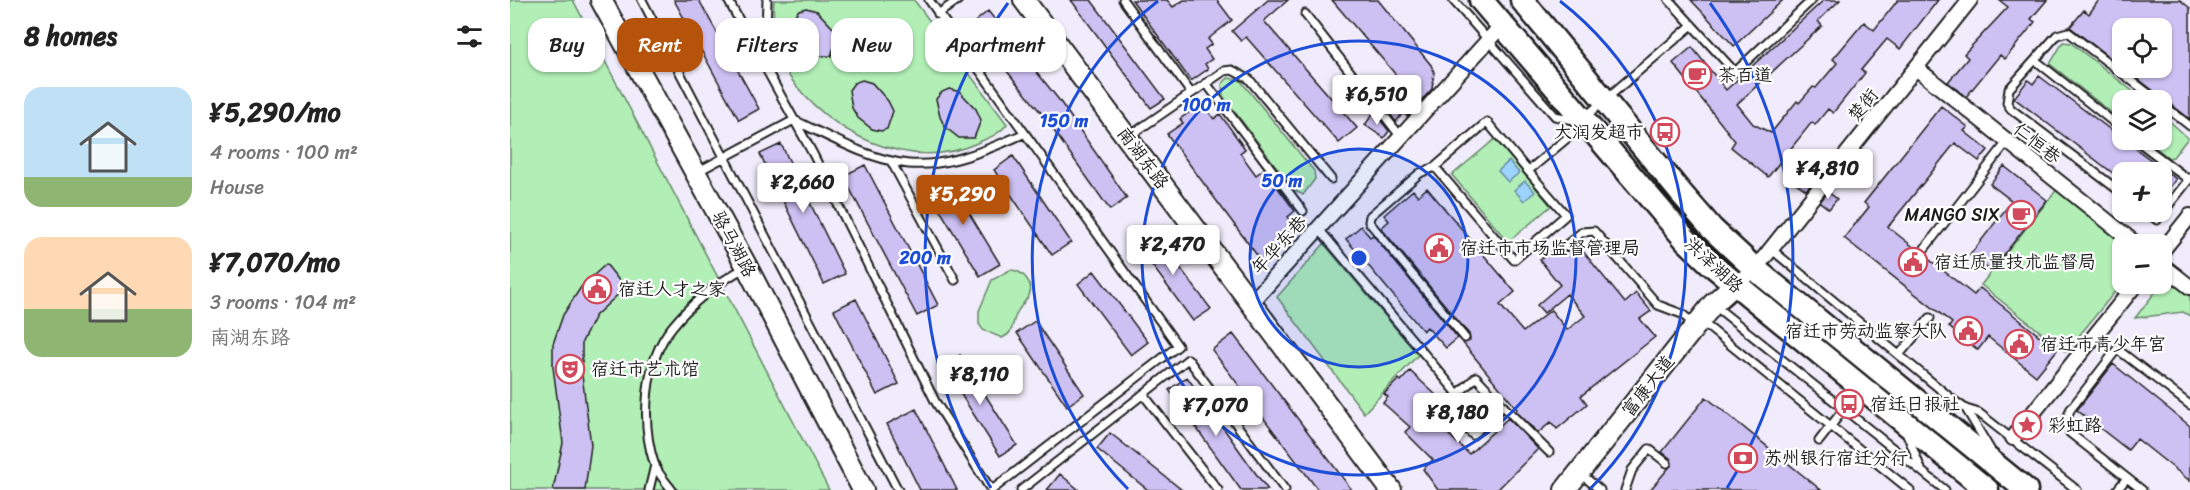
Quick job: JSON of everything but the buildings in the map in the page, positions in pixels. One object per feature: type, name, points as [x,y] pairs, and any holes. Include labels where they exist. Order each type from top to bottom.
[{"type":"main road","name":"洪泽湖路","points":[[1481,0],[1495,33],[1584,121],[1686,240],[1734,285],[1987,490]]},
{"type":"main road","name":"洪泽湖路","points":[[1522,0],[1712,229],[1755,269],[2026,490]]},
{"type":"street","name":"骆马湖路","points":[[601,0],[747,267],[863,490]]},
{"type":"street","name":"南湖东路","points":[[1024,0],[1391,490]]},
{"type":"street","name":"楚街","points":[[1734,285],[1755,269],[1970,0]]},
{"type":"street","name":"年华东巷","points":[[1252,302],[1495,33]]},
{"type":"street","name":"仁恒巷","points":[[1916,68],[2123,234]]},
{"type":"street","points":[[2172,238],[2190,216]]},
{"type":"street","points":[[2172,273],[2190,287]]},
{"type":"street","name":"富康大道","points":[[1565,490],[1713,304],[1734,285]]},
{"type":"street","points":[[2013,438],[2128,294]]},
{"type":"lane","points":[[642,0],[898,490]]},
{"type":"lane","points":[[728,0],[738,18]]},
{"type":"lane","points":[[766,18],[767,0]]},
{"type":"lane","points":[[768,72],[935,401],[991,490],[1178,346],[1023,134],[929,0]]},
{"type":"lane","points":[[938,14],[958,0]]},
{"type":"lane","points":[[1122,0],[1191,93]]},
{"type":"lane","points":[[1453,0],[1495,33]]},
{"type":"lane","points":[[1669,0],[1735,72],[1812,0]]},
{"type":"lane","points":[[1305,14],[1401,137]]},
{"type":"lane","points":[[1528,171],[1692,25]]},
{"type":"lane","points":[[2112,186],[2007,103],[2009,89],[2057,35],[2068,32],[2144,90]]},
{"type":"lane","points":[[2035,60],[2112,121]]},
{"type":"lane","points":[[1127,137],[1224,71],[1232,70],[1249,79],[1331,179]]},
{"type":"lane","points":[[1206,83],[1303,211]]},
{"type":"lane","points":[[2172,112],[2190,126]]},
{"type":"lane","points":[[695,172],[794,120]]},
{"type":"lane","points":[[794,120],[843,144],[892,163],[920,166],[954,161],[1023,134]]},
{"type":"lane","points":[[1435,167],[1514,260],[1566,215],[1487,122],[1435,167],[1420,172],[1370,216],[1369,222],[1465,338]]},
{"type":"lane","points":[[1925,248],[2007,142]]},
{"type":"lane","points":[[2150,150],[2189,179],[2172,201]]},
{"type":"lane","points":[[892,163],[955,280]]},
{"type":"lane","points":[[1318,228],[1458,393]]},
{"type":"lane","points":[[1565,246],[1582,232],[1594,231],[1658,305],[1698,323],[1910,490]]},
{"type":"lane","points":[[1771,249],[1966,409],[2004,472]]},
{"type":"lane","points":[[649,490],[655,465],[647,411],[649,383],[656,356],[670,328],[688,310],[723,280],[747,267]]},
{"type":"lane","points":[[1713,304],[1945,490]]},
{"type":"lane","points":[[1899,355],[1930,318]]},
{"type":"lane","points":[[2142,490],[2070,434],[2066,422],[2070,410],[2117,349],[2190,405]]},
{"type":"lane","points":[[1021,490],[1188,359],[1284,490]]},
{"type":"lane","points":[[1503,406],[1473,435],[1445,406],[1476,378],[1549,452]]},
{"type":"lane","points":[[1143,394],[1218,490]]},
{"type":"lane","points":[[1819,441],[1844,409]]},
{"type":"lane","points":[[1966,409],[1979,413],[2077,490]]},
{"type":"lane","points":[[1901,421],[1922,471]]},
{"type":"lane","points":[[1625,490],[1632,470],[1649,448],[1666,463]]},
{"type":"lane","points":[[655,465],[672,490]]},
{"type":"lane","points":[[1579,472],[1600,490]]},
{"type":"lane","points":[[2117,490],[2127,478]]},
{"type":"green space","points":[[510,0],[573,0],[582,18],[528,18],[528,72],[605,72],[605,61],[829,490],[510,490]]},
{"type":"green space","points":[[774,0],[914,0],[928,18],[925,18],[925,72],[968,72],[1007,124],[997,133],[977,143],[951,151],[925,154],[898,150],[872,142],[825,115],[806,97],[787,72],[819,72],[819,18],[774,18]]},
{"type":"green space","points":[[2063,42],[2071,43],[2112,75],[2112,78],[2116,78],[2131,90],[2112,90],[2112,113],[2050,64]]},
{"type":"green space","points":[[1228,78],[1240,80],[1314,171],[1315,179],[1303,195],[1294,190],[1223,96],[1222,84]]},
{"type":"green space","points":[[2172,123],[2188,138],[2173,157],[2169,158],[2159,150],[2172,150]]},
{"type":"green space","points":[[1495,139],[1551,206],[1508,242],[1452,175]]},
{"type":"green space","points":[[2058,188],[2116,234],[2112,234],[2113,294],[2066,352],[1981,285]]},
{"type":"green space","points":[[1324,244],[1418,355],[1364,413],[1277,297]]},
{"type":"green space","points":[[1010,270],[1023,275],[1031,289],[1018,310],[1011,331],[1002,338],[983,330],[979,324],[979,311],[992,280]]},
{"type":"green space","points":[[2172,283],[2190,297],[2190,316],[2183,312],[2135,318],[2154,294],[2172,294]]},
{"type":"water","points":[[1509,161],[1519,173],[1508,182],[1498,171]]},
{"type":"water","points":[[1525,181],[1535,192],[1524,201],[1514,190]]},
{"type":"place","name":"茶百道","points":[[1697,75]]},
{"type":"place","name":"大润发超市","points":[[1665,132]]},
{"type":"place","name":"MANGO SIX","points":[[2021,215]]},
{"type":"place","name":"宿迁市市场监督管理局","points":[[1439,248]]},
{"type":"place","name":"宿迁质量技术监督局","points":[[1913,262]]},
{"type":"place","name":"宿迁人才之家","points":[[597,289]]},
{"type":"place","name":"宿迁市劳动监察大队","points":[[1968,331]]},
{"type":"place","name":"宿迁市青少年宫","points":[[2019,344]]},
{"type":"place","name":"宿迁市艺术馆","points":[[570,369]]},
{"type":"place","name":"宿迁日报社","points":[[1849,404]]},
{"type":"place","name":"彩虹路","points":[[2027,425]]},
{"type":"place","name":"苏州银行宿迁分行","points":[[1743,458]]}]
